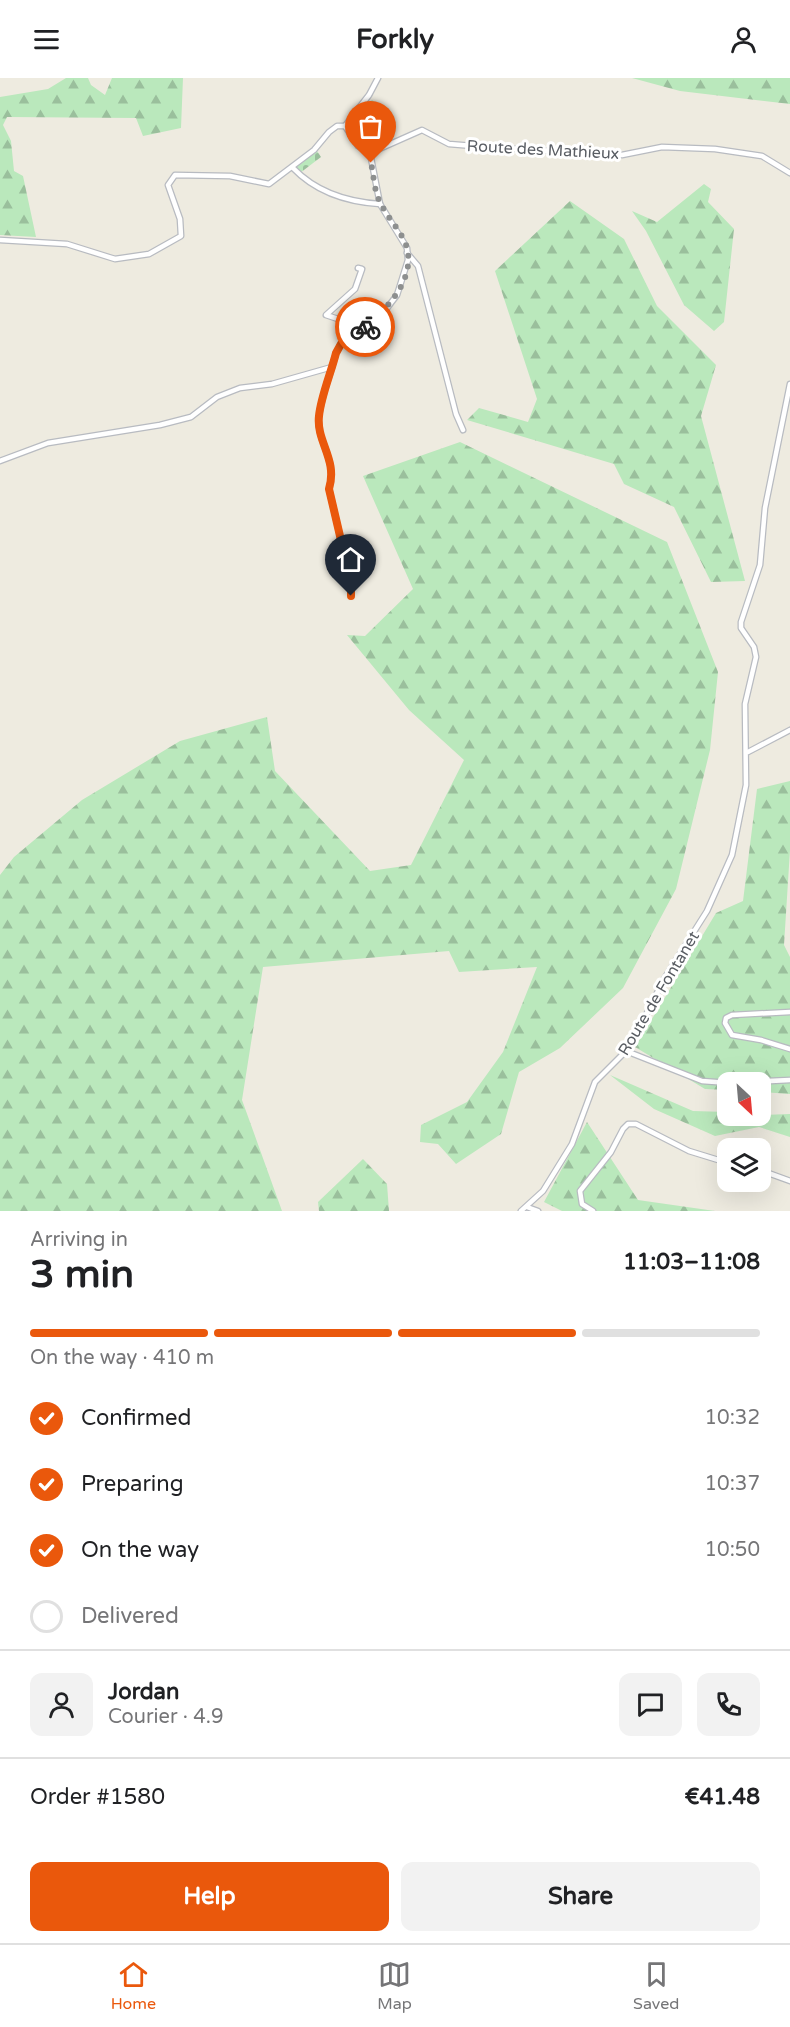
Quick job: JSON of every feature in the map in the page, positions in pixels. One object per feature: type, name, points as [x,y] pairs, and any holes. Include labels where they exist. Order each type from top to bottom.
[{"type":"street","points":[[345,126],[369,95],[378,78]]},
{"type":"street","points":[[0,240],[68,244],[115,259],[149,254],[181,236],[180,219],[168,185],[169,180],[175,175],[230,176],[265,185],[275,182],[293,168],[314,150],[328,132],[337,126],[345,126]]},
{"type":"street","points":[[345,126],[358,146],[370,153],[380,204],[395,224],[407,254],[417,266],[456,414],[463,430]]},
{"type":"street","name":"Route des Mathieux","points":[[370,153],[422,130],[448,144],[477,146],[622,155],[662,147],[716,149],[762,156],[790,172]]},
{"type":"street","points":[[293,168],[326,191],[346,199],[380,204]]},
{"type":"street","points":[[351,596],[351,583],[329,489],[333,476],[330,457],[319,417],[341,344],[384,312],[397,295],[405,276],[407,254]]},
{"type":"street","points":[[351,337],[338,319],[326,315],[355,289],[362,269],[358,268]]},
{"type":"street","points":[[0,461],[48,442],[160,425],[191,417],[217,397],[240,388],[272,384],[333,367]]},
{"type":"street","points":[[790,384],[768,489],[760,565],[741,622],[745,636],[756,652],[745,704],[747,752],[790,730]]},
{"type":"street","name":"Route de Fontanet","points":[[521,1211],[543,1191],[572,1144],[596,1082],[626,1051],[664,979],[722,883],[732,855],[741,813],[746,785],[747,752]]},
{"type":"street","points":[[790,1012],[732,1015],[726,1018],[725,1023],[732,1035],[790,1049]]},
{"type":"street","points":[[626,1051],[711,1082],[790,1080]]},
{"type":"street","points":[[593,1211],[582,1204],[580,1191],[611,1152],[628,1124],[636,1124],[689,1151],[717,1160]]},
{"type":"street","points":[[771,1174],[790,1181]]},
{"type":"street","points":[[527,1207],[538,1211]]},
{"type":"green space","points":[[66,78],[88,78],[91,85],[105,95],[112,78],[183,78],[181,128],[143,136],[136,118],[7,117],[3,125],[11,141],[14,171],[23,176],[36,237],[0,235],[0,97],[48,89]]},
{"type":"green space","points":[[632,78],[790,78],[790,104],[680,91]]},
{"type":"green space","points":[[372,100],[380,106],[368,120],[360,113]]},
{"type":"green space","points":[[317,151],[321,157],[300,173],[295,168]]},
{"type":"green space","points":[[704,184],[711,189],[708,202],[734,229],[724,322],[714,331],[684,305],[646,231],[632,211],[657,222]]},
{"type":"green space","points":[[570,201],[624,239],[657,306],[716,365],[701,416],[745,581],[711,582],[674,507],[624,484],[614,464],[467,420],[479,408],[528,422],[537,399],[495,271]]},
{"type":"green space","points":[[460,442],[667,542],[718,672],[710,750],[676,889],[623,988],[560,1048],[519,1072],[501,1134],[456,1164],[438,1144],[420,1142],[421,1125],[467,1102],[503,1052],[537,967],[459,972],[449,951],[263,967],[242,1100],[282,1211],[0,1211],[0,875],[14,857],[82,800],[180,741],[267,717],[275,771],[370,871],[411,865],[464,760],[409,710],[347,635],[365,636],[413,589],[363,476]]},
{"type":"green space","points":[[790,781],[790,850],[784,945],[790,957],[790,1094],[771,1093],[771,1072],[717,1072],[717,1090],[705,1089],[635,1047],[716,913],[743,901],[757,789]]},
{"type":"green space","points":[[610,1075],[693,1111],[717,1112],[717,1126],[771,1126],[771,1115],[790,1114],[790,1137],[759,1127],[715,1136],[654,1109]]},
{"type":"green space","points":[[587,1122],[638,1200],[715,1211],[562,1211],[544,1202]]},
{"type":"green space","points":[[363,1159],[387,1184],[389,1211],[319,1211],[318,1202]]},
{"type":"way so far","points":[[365,327],[384,312],[397,295],[405,276],[408,260],[407,248],[395,224],[380,204],[371,163]]},
{"type":"route","points":[[351,596],[351,583],[329,489],[333,476],[330,457],[320,429],[319,417],[336,353],[341,344],[365,327]]}]
